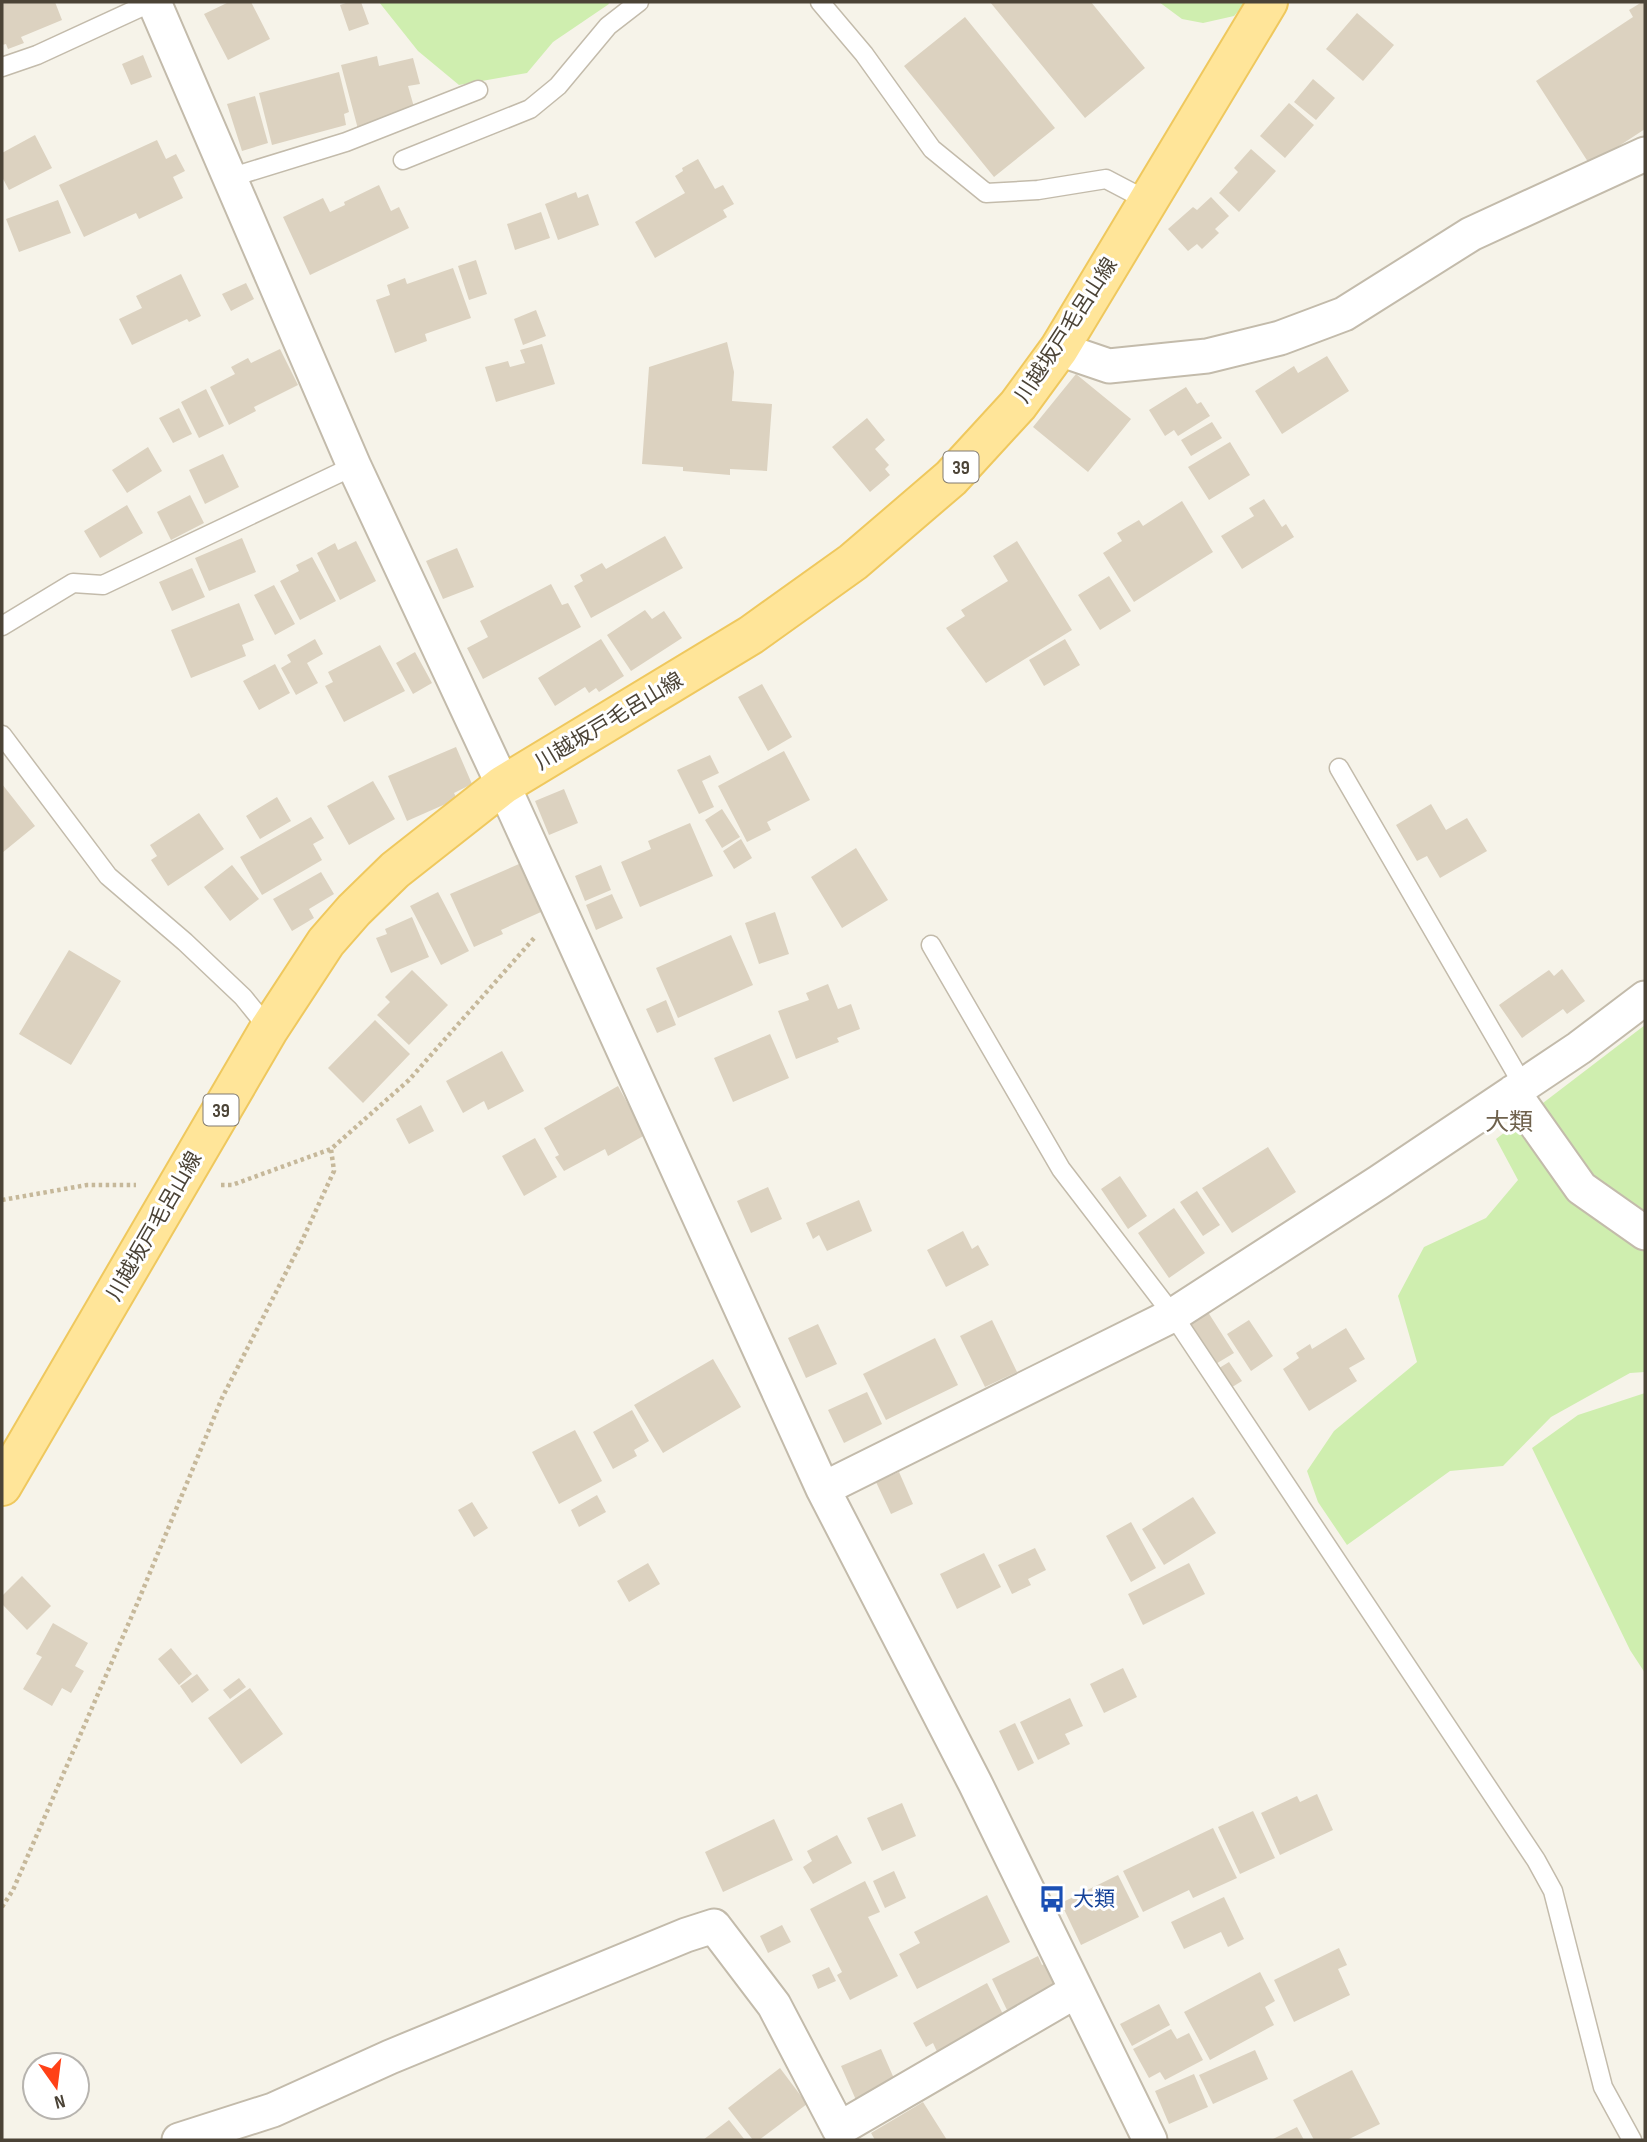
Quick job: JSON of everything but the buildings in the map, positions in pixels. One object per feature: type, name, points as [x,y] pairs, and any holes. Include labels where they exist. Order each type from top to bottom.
[{"type":"main road","name":"川越坂戸毛呂山線","points":[[2,1486],[269,1029],[326,942],[354,909],[395,870],[503,785],[751,635],[853,562],[951,478],[1018,405],[1059,349],[1268,2]]},
{"type":"street","points":[[153,2],[354,466],[503,785],[823,1489],[975,1783],[1150,2140]]},
{"type":"street","points":[[1059,349],[1109,366],[1207,356],[1280,338],[1344,314],[1471,234],[1645,154]]},
{"type":"street","points":[[823,1489],[1173,1315],[1579,1048],[1645,998]]},
{"type":"street","points":[[1518,1088],[1581,1188],[1645,1233]]},
{"type":"street","points":[[179,2140],[273,2110],[390,2057],[686,1935],[715,1926],[774,2005],[839,2129],[1076,1991]]},
{"type":"lane","points":[[2,67],[37,55],[153,2]]},
{"type":"lane","points":[[403,160],[530,109],[558,86],[608,26],[639,2]]},
{"type":"lane","points":[[820,2],[864,54],[932,149],[986,193],[1038,190],[1106,179],[1148,201]]},
{"type":"lane","points":[[229,178],[370,134],[478,90]]},
{"type":"lane","points":[[2,625],[74,583],[103,585],[354,466]]},
{"type":"lane","points":[[2,735],[108,876],[185,942],[243,997],[269,1029]]},
{"type":"lane","points":[[1339,768],[1518,1088]]},
{"type":"lane","points":[[931,945],[1061,1169],[1173,1315],[1536,1860],[1553,1891],[1604,2087],[1632,2140]]},
{"type":"path","points":[[2,1200],[87,1185],[232,1185],[331,1149],[409,1080],[559,910]]},
{"type":"path","points":[[2,1907],[13,1889],[76,1747],[222,1398],[300,1245],[334,1171],[331,1149]]},
{"type":"green space","points":[[379,2],[609,4],[553,42],[527,73],[459,85],[418,51]]},
{"type":"green space","points":[[1159,2],[1247,2],[1234,16],[1203,23],[1182,19]]},
{"type":"green space","points":[[1645,1025],[1645,1372],[1630,1373],[1551,1417],[1503,1466],[1450,1471],[1347,1545],[1318,1502],[1307,1471],[1334,1431],[1417,1362],[1398,1296],[1424,1247],[1486,1218],[1518,1180],[1496,1139]]},
{"type":"green space","points":[[1645,1393],[1645,1673],[1630,1650],[1532,1448],[1578,1415]]},
{"type":"place","name":"大類","points":[[1052,1899]]},
{"type":"district","name":"大類","points":[[1509,1122]]}]
